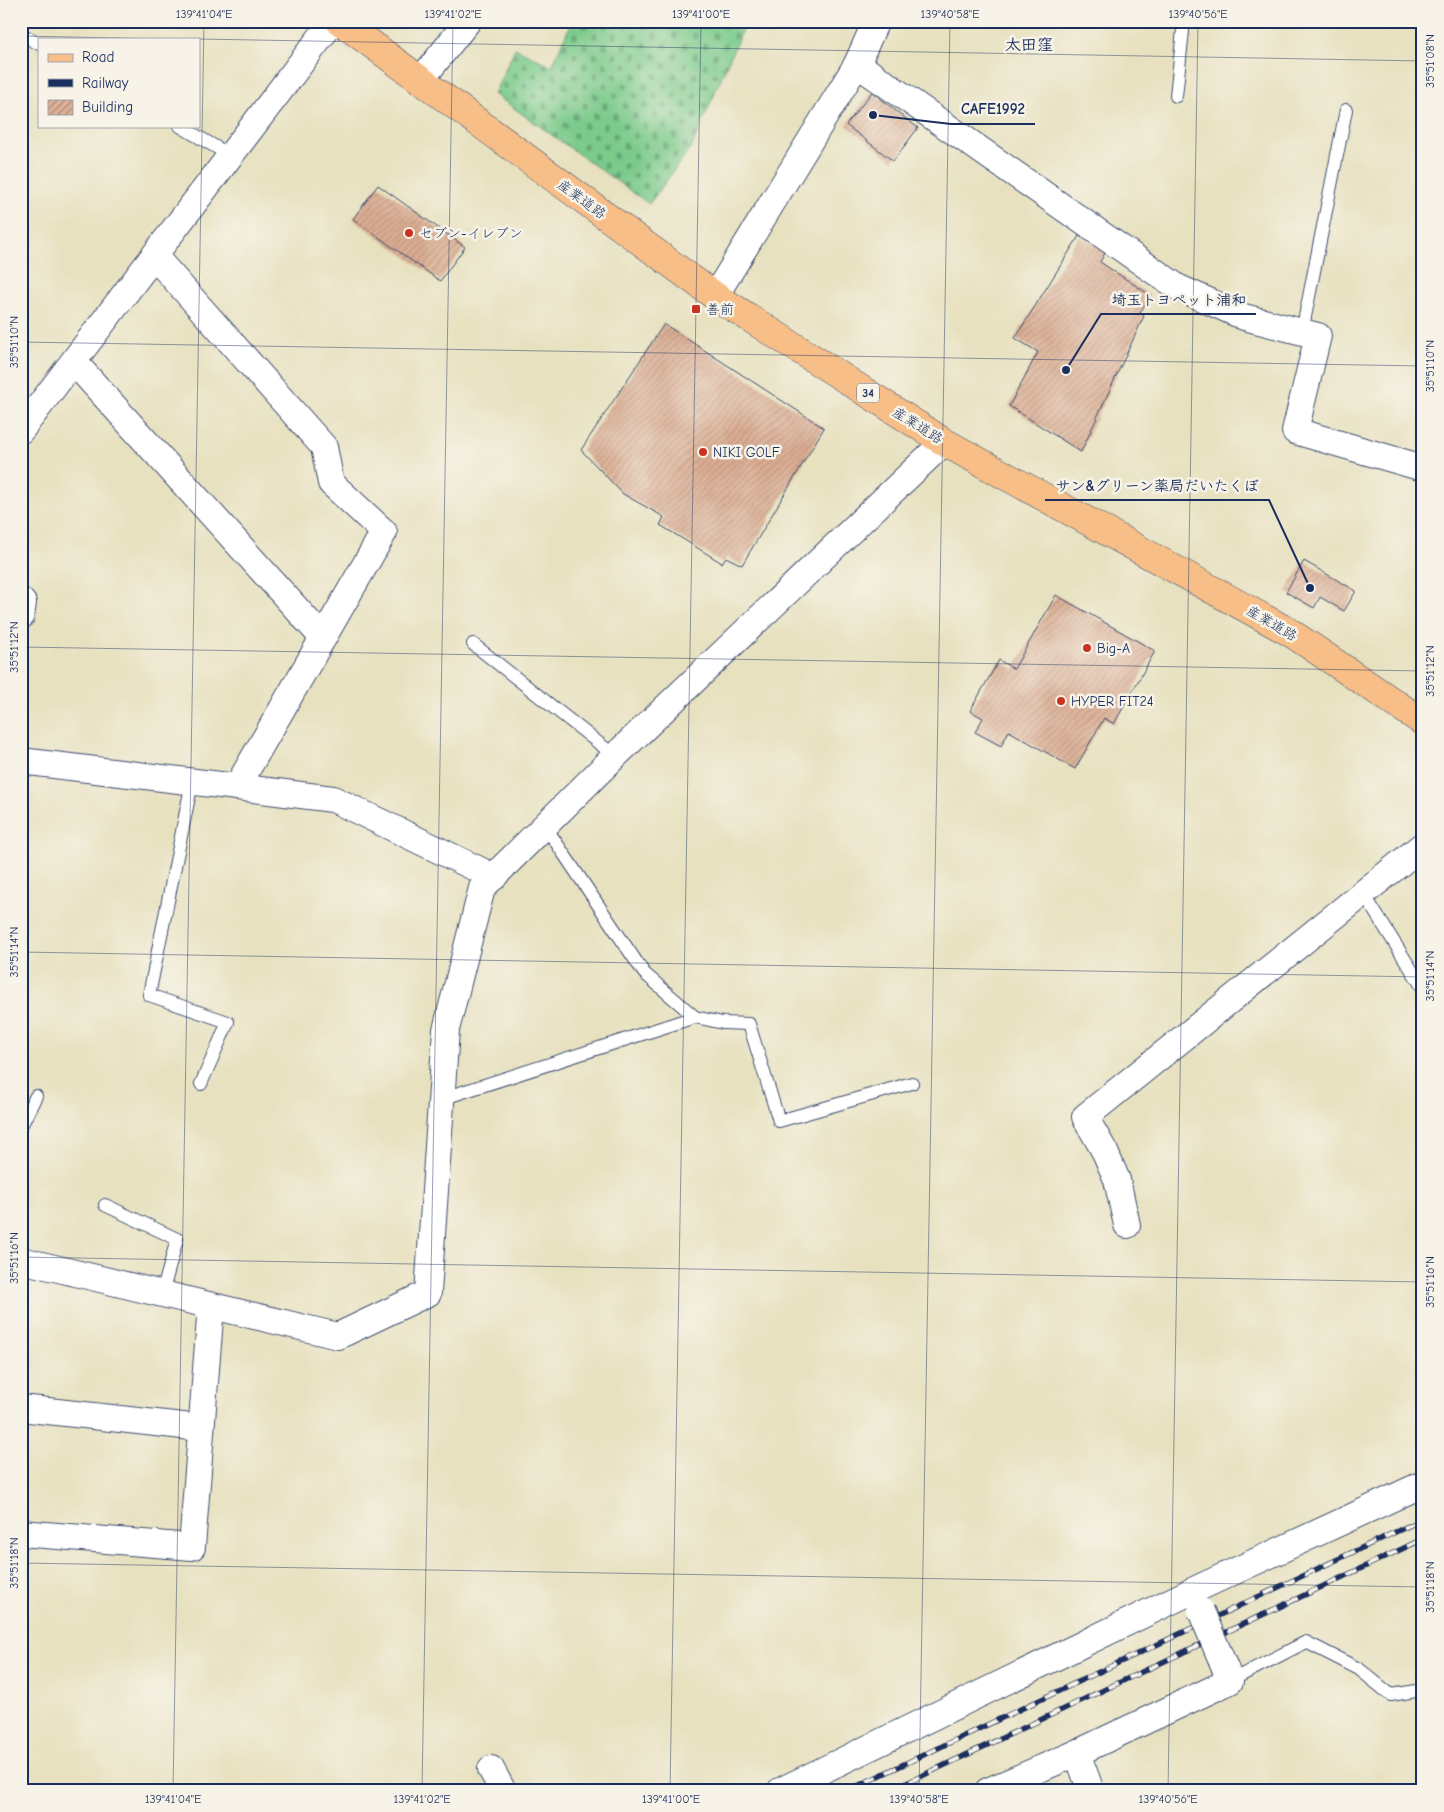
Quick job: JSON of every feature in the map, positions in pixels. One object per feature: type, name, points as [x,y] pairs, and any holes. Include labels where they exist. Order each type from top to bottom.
[{"type":"main road","name":"産業道路","points":[[340,21],[715,296],[944,442],[1291,633],[1423,722]]},
{"type":"street","points":[[21,430],[155,257],[333,21]]},
{"type":"street","points":[[420,81],[468,21]]},
{"type":"street","points":[[715,296],[857,64],[876,21]]},
{"type":"street","points":[[857,64],[1177,287],[1244,317],[1318,336],[1295,431],[1423,468]]},
{"type":"street","points":[[155,257],[324,447],[332,483],[384,532],[237,787]]},
{"type":"street","points":[[74,362],[323,638]]},
{"type":"street","points":[[21,1260],[338,1336],[428,1293],[446,1030],[482,888],[615,756],[944,442]]},
{"type":"street","points":[[21,601],[23,603],[21,616]]},
{"type":"street","points":[[21,761],[333,799],[494,877]]},
{"type":"street","points":[[1127,1225],[1116,1180],[1105,1152],[1084,1118],[1423,845]]},
{"type":"street","points":[[21,1533],[192,1547],[211,1306]]},
{"type":"street","points":[[21,1408],[201,1428]]},
{"type":"street","points":[[780,1791],[1196,1601],[1423,1484]]},
{"type":"street","points":[[988,1791],[1076,1753],[1227,1674],[1196,1601]]},
{"type":"street","points":[[1076,1753],[1092,1791]]},
{"type":"lane","points":[[1176,96],[1184,21]]},
{"type":"lane","points":[[21,34],[38,43]]},
{"type":"lane","points":[[1302,332],[1346,110]]},
{"type":"lane","points":[[183,128],[231,156]]},
{"type":"lane","points":[[473,644],[615,756]]},
{"type":"lane","points":[[192,782],[149,994],[228,1022],[202,1084]]},
{"type":"lane","points":[[545,826],[644,973],[695,1017],[723,1023],[749,1024],[779,1121],[912,1083]]},
{"type":"lane","points":[[1363,893],[1423,988]]},
{"type":"lane","points":[[442,1099],[695,1017]]},
{"type":"lane","points":[[21,1126],[36,1096]]},
{"type":"lane","points":[[105,1205],[177,1239],[162,1294]]},
{"type":"lane","points":[[1227,1674],[1306,1642],[1359,1669],[1391,1695],[1423,1690]]},
{"type":"green space","points":[[572,21],[727,21],[742,30],[692,146],[649,204],[494,94],[515,48],[552,66]]},
{"type":"building","points":[[872,92],[918,128],[893,161],[846,125]]},
{"type":"building","name":"セブン-イレブン","points":[[378,185],[465,247],[440,281],[353,219]]},
{"type":"building","points":[[1079,236],[1106,251],[1100,262],[1150,295],[1140,313],[1144,316],[1081,452],[1009,406],[1038,352],[1015,338]]},
{"type":"building","points":[[664,324],[824,428],[742,565],[726,557],[722,563],[660,525],[664,517],[623,494],[581,450]]},
{"type":"building","points":[[1304,561],[1356,591],[1344,611],[1320,597],[1314,608],[1286,592]]},
{"type":"building","points":[[1056,595],[1155,651],[1114,724],[1104,718],[1075,769],[1009,731],[1001,746],[975,732],[983,718],[970,711],[999,660],[1014,669]]},
{"type":"railway","points":[[847,1791],[1423,1519]]},
{"type":"railway","points":[[890,1791],[1423,1539]]},
{"type":"place","name":"CAFE1992","points":[[873,115]]},
{"type":"place","name":"セブン-イレブン","points":[[409,233]]},
{"type":"place","name":"善前","points":[[696,309]]},
{"type":"place","name":"埼玉トヨペット浦和","points":[[1066,370]]},
{"type":"place","name":"NIKI GOLF","points":[[703,452]]},
{"type":"place","name":"サン&グリーン薬局だいたくぼ","points":[[1310,588]]},
{"type":"place","name":"Big-A","points":[[1087,648]]},
{"type":"place","name":"HYPER FIT24","points":[[1061,701]]},
{"type":"district","name":"太田窪","points":[[1029,44]]}]
